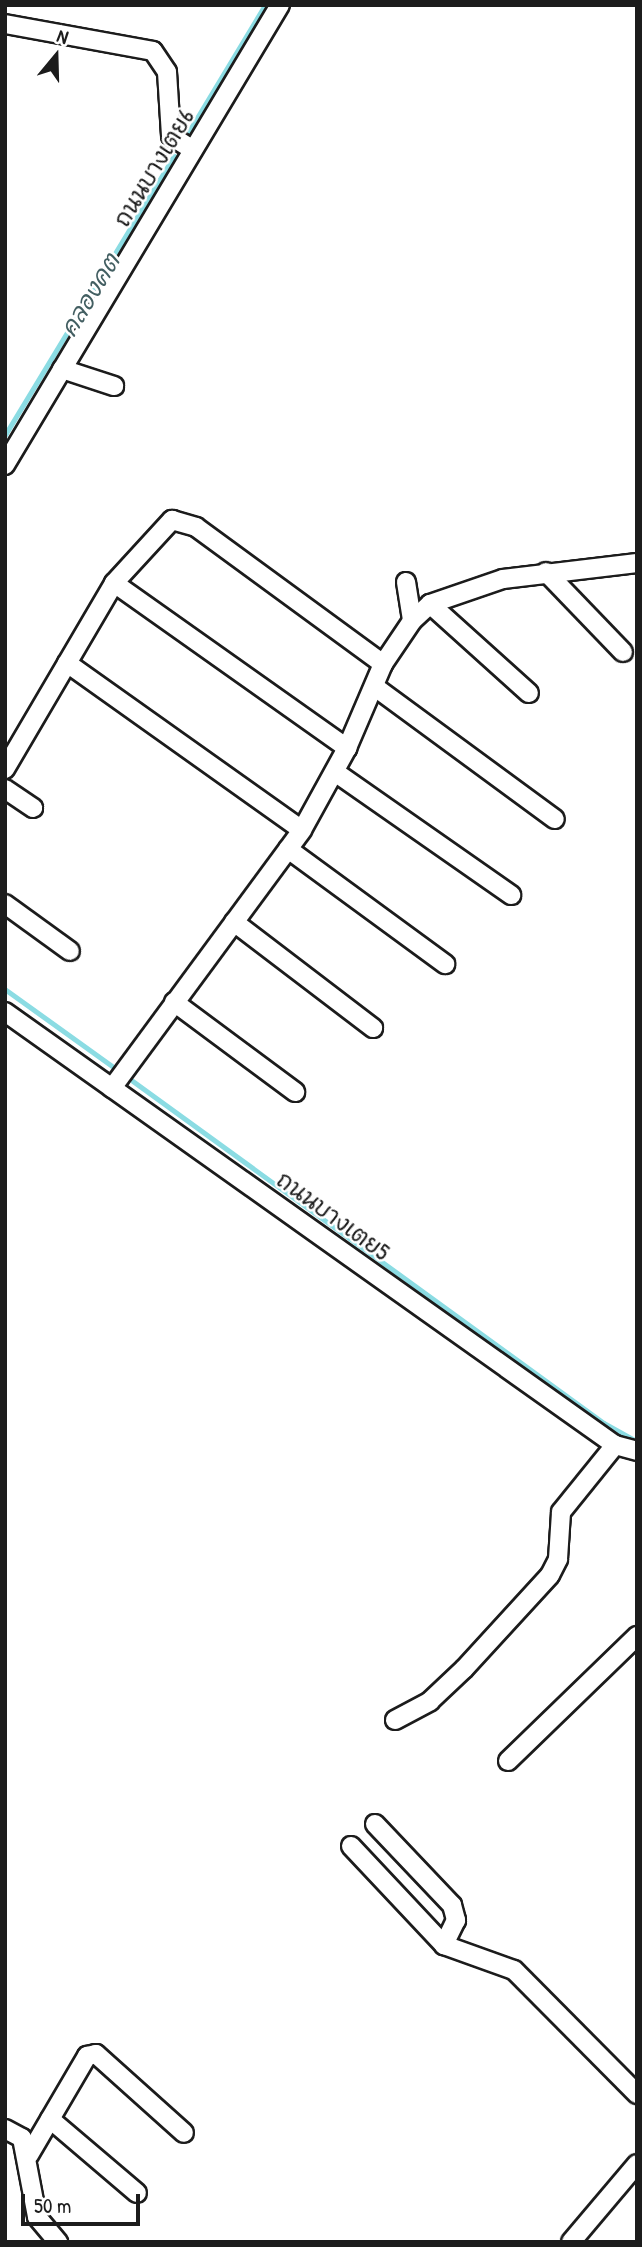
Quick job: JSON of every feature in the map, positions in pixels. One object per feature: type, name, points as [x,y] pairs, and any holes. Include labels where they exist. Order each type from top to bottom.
[{"type":"street","name":"ถนนบางเตย6","points":[[5,465],[280,5]]},
{"type":"street","points":[[5,24],[153,51],[167,72],[172,136],[192,150]]},
{"type":"street","points":[[62,369],[114,386]]},
{"type":"street","points":[[5,769],[114,583],[136,554],[172,520],[183,520],[383,664]]},
{"type":"street","points":[[112,1088],[302,830],[347,748],[383,664],[412,621],[430,604],[503,579],[637,563]]},
{"type":"street","points":[[546,572],[623,652]]},
{"type":"street","points":[[406,582],[412,621]]},
{"type":"street","points":[[114,583],[347,748]]},
{"type":"street","points":[[430,604],[529,693]]},
{"type":"street","points":[[67,663],[302,830]]},
{"type":"street","points":[[375,687],[555,819]]},
{"type":"street","points":[[335,772],[510,895]]},
{"type":"street","points":[[5,789],[33,808]]},
{"type":"street","points":[[288,849],[445,964]]},
{"type":"street","points":[[5,904],[70,951]]},
{"type":"street","points":[[234,922],[373,1028]]},
{"type":"street","points":[[174,1002],[295,1092]]},
{"type":"street","name":"ถนนบางเตย5","points":[[5,1012],[615,1444],[637,1451]]},
{"type":"street","points":[[395,1720],[438,1693],[550,1575],[558,1559],[561,1512],[615,1444]]},
{"type":"street","points":[[508,1762],[637,1636]]},
{"type":"street","points":[[375,1824],[452,1905],[456,1920],[444,1944]]},
{"type":"street","points":[[351,1846],[444,1944],[514,1970],[637,2094]]},
{"type":"street","points":[[29,2155],[87,2056],[96,2054],[184,2133]]},
{"type":"street","points":[[50,2119],[137,2193]]},
{"type":"street","points":[[5,2129],[22,2138],[29,2155],[37,2217],[58,2242]]},
{"type":"street","points":[[571,2242],[633,2174]]},
{"type":"waterway","name":"คลองคต","points":[[188,133],[265,5]]},
{"type":"waterway","name":"คลองคต","points":[[5,435],[174,156]]},
{"type":"waterway","points":[[5,989],[112,1066]]},
{"type":"waterway","points":[[133,1081],[604,1423],[637,1441]]}]
